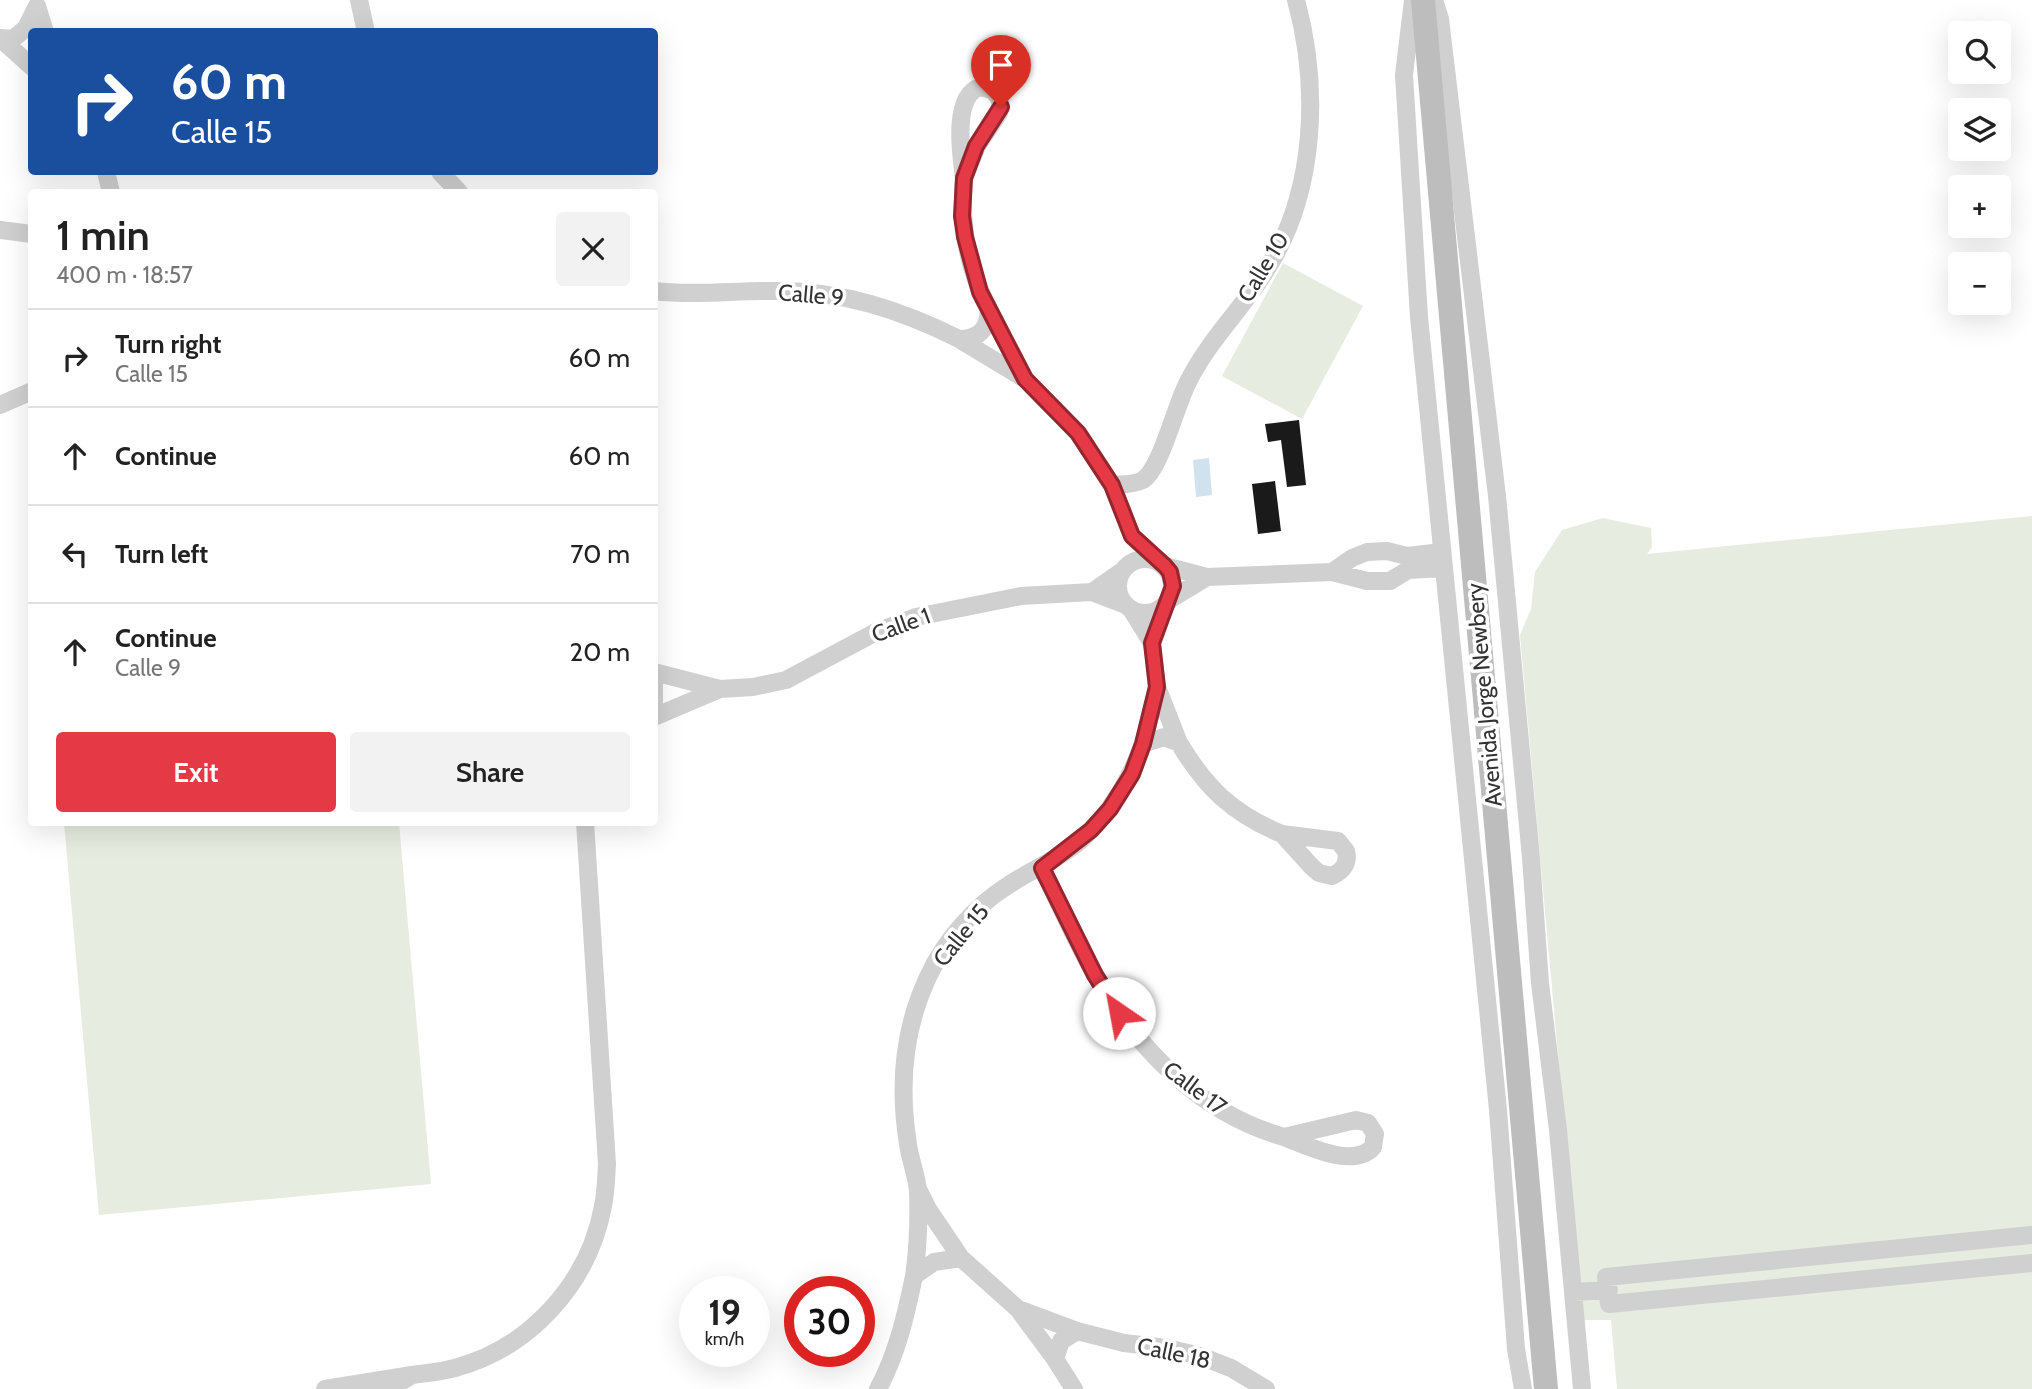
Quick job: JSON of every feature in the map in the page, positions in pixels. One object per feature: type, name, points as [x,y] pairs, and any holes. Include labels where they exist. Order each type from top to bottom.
[{"type":"main road","name":"Avenida Jorge Newbery","points":[[1423,0],[1546,1389]]},
{"type":"street","points":[[359,0],[365,28]]},
{"type":"street","name":"Calle 10","points":[[1112,485],[1134,484],[1151,473],[1163,448],[1178,400],[1202,355],[1266,272],[1285,234],[1301,182],[1310,126],[1305,37],[1296,0]]},
{"type":"street","points":[[1413,0],[1404,75],[1419,317],[1498,1110],[1516,1349],[1523,1389]]},
{"type":"street","points":[[1434,0],[1440,19],[1497,496],[1540,982],[1582,1389]]},
{"type":"street","points":[[37,3],[44,28]]},
{"type":"street","points":[[28,62],[0,38],[13,39],[26,28],[37,3]]},
{"type":"street","points":[[443,175],[456,189]]},
{"type":"street","points":[[964,178],[962,216],[980,292],[1025,379],[1078,433],[1112,485],[1132,536],[1170,572],[1173,586],[1152,643],[1157,687],[1179,743],[1194,768],[1222,799],[1254,821],[1282,834]]},
{"type":"street","points":[[0,230],[28,234]]},
{"type":"street","name":"Calle 9","points":[[658,291],[719,294],[780,291],[846,297],[906,314],[959,339],[1025,379]]},
{"type":"street","points":[[959,339],[971,339],[979,335],[986,327],[989,309]]},
{"type":"street","points":[[0,404],[28,393]]},
{"type":"street","points":[[1132,536],[1118,585],[1121,599],[1152,643]]},
{"type":"street","points":[[1332,572],[1352,558],[1367,552],[1387,551],[1408,563],[1443,560]]},
{"type":"street","points":[[1092,592],[1139,559],[1146,558],[1207,577],[1332,572],[1367,581],[1390,581],[1408,563]]},
{"type":"street","points":[[1092,592],[1138,612],[1152,612],[1207,577]]},
{"type":"street","name":"Calle 1","points":[[720,689],[753,687],[786,680],[876,632],[916,617],[1021,596],[1092,592]]},
{"type":"street","points":[[658,672],[720,689]]},
{"type":"street","name":"Calle 15","points":[[918,1189],[908,1147],[902,1086],[909,1038],[922,992],[938,960],[972,916],[1008,886],[1042,868],[1080,840],[1110,809],[1132,774],[1143,744],[1157,687]]},
{"type":"street","points":[[658,715],[720,689]]},
{"type":"street","points":[[1143,744],[1164,737],[1179,743]]},
{"type":"street","points":[[324,1389],[456,1368],[506,1347],[531,1331],[577,1276],[595,1237],[603,1207],[607,1164],[587,826]]},
{"type":"street","name":"Calle 17","points":[[1042,868],[1095,975],[1145,1047],[1168,1070],[1210,1104],[1254,1127],[1284,1137]]},
{"type":"street","points":[[918,1189],[961,1258],[1018,1309],[1074,1389]]},
{"type":"street","points":[[878,1389],[887,1373],[906,1318],[917,1253],[918,1189]]},
{"type":"street","points":[[2032,1235],[1606,1277],[1609,1304],[2032,1262]]},
{"type":"street","points":[[914,1276],[934,1262],[961,1258]]},
{"type":"street","points":[[1574,1292],[1609,1290]]},
{"type":"street","name":"Calle 18","points":[[1018,1309],[1077,1331],[1124,1343],[1167,1348],[1200,1356],[1231,1368],[1266,1389]]},
{"type":"street","points":[[1055,1359],[1061,1341],[1077,1331]]},
{"type":"street","points":[[388,1389],[412,1375]]},
{"type":"shaded area","points":[[1283,263],[1363,306],[1302,419],[1222,376]]},
{"type":"shaded area","points":[[2032,516],[2032,1389],[1617,1389],[1611,1320],[1582,1320],[1520,635],[1531,609],[1535,572],[1562,530],[1603,518],[1651,528],[1652,547],[1647,554]]},
{"type":"shaded area","points":[[64,826],[399,826],[431,1184],[99,1215]]},
{"type":"water","points":[[1209,458],[1212,495],[1196,497],[1193,460]]},
{"type":"building","points":[[1299,420],[1306,485],[1287,487],[1281,440],[1268,442],[1265,424]]},
{"type":"building","points":[[1275,481],[1281,531],[1258,534],[1252,484]]},
{"type":"route","points":[[1001,107],[976,146],[964,178],[962,216],[969,255],[980,292],[1025,379],[1078,433],[1112,485],[1132,536],[1170,572],[1173,586],[1156,626],[1152,643],[1157,687],[1143,744],[1132,774],[1110,809],[1091,830],[1042,868],[1095,975],[1119,1013]]}]
